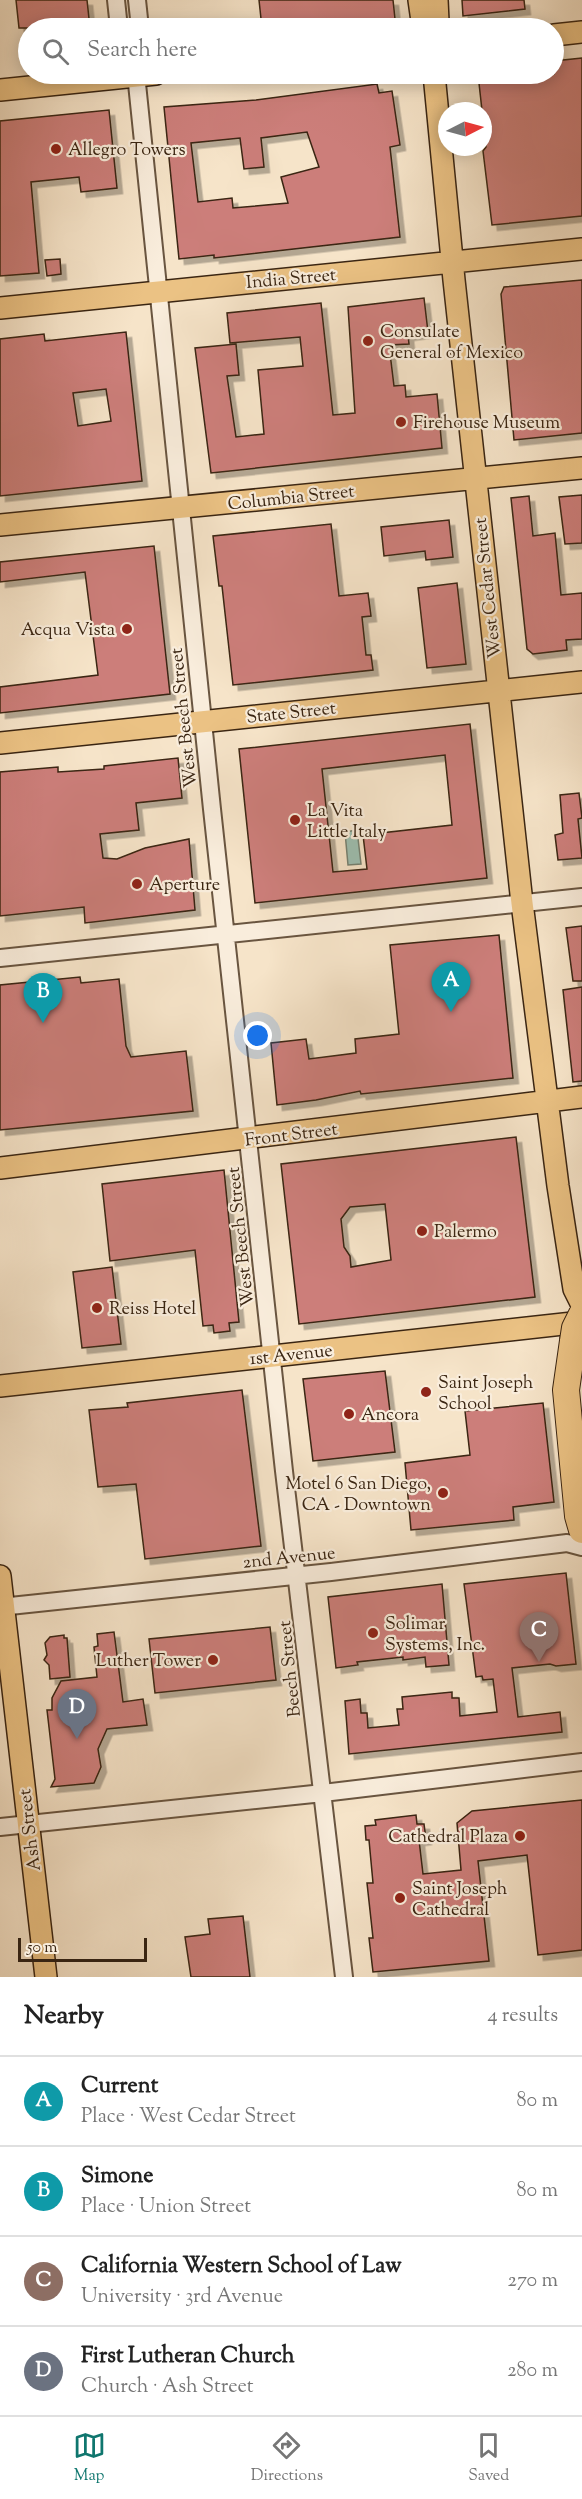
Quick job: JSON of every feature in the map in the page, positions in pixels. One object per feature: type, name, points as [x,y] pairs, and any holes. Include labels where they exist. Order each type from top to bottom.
[{"type":"highway","points":[[578,1539],[578,1516],[566,1390],[575,1328],[582,1314]]},
{"type":"main road","points":[[419,0],[422,18]]},
{"type":"main road","points":[[436,18],[437,0]]},
{"type":"main road","points":[[564,34],[582,32]]},
{"type":"main road","points":[[0,90],[52,84]]},
{"type":"main road","name":"West Cedar Street","points":[[435,84],[452,263],[522,903],[558,1186],[574,1289],[582,1305]]},
{"type":"main road","name":"India Street","points":[[0,308],[158,290],[582,249]]},
{"type":"main road","name":"Columbia Street","points":[[0,525],[582,468]]},
{"type":"main road","name":"State Street","points":[[0,743],[582,682]]},
{"type":"main road","name":"Front Street","points":[[0,1168],[582,1097]]},
{"type":"main road","name":"1st Avenue","points":[[0,1386],[582,1322]]},
{"type":"main road","name":"Ash Street","points":[[0,1576],[46,1977]]},
{"type":"street","points":[[116,0],[118,18]]},
{"type":"street","points":[[137,0],[139,18]]},
{"type":"street","name":"West Beech Street","points":[[141,84],[158,290],[180,508],[273,1356]]},
{"type":"street","points":[[0,958],[582,897]]},
{"type":"street","name":"Beech Street","points":[[273,1356],[344,1977]]},
{"type":"street","name":"2nd Avenue","points":[[2,1607],[298,1576],[578,1539]]},
{"type":"street","points":[[0,1827],[323,1793],[582,1762]]},
{"type":"shaded area","points":[[357,830],[361,864],[348,865],[345,832]]},
{"type":"building","points":[[16,0],[87,0],[89,18],[18,19]]},
{"type":"building","points":[[259,0],[393,0],[395,18],[261,18]]},
{"type":"building","points":[[462,0],[524,0],[525,9],[463,16]]},
{"type":"building","points":[[582,58],[582,216],[492,225],[484,156],[492,156],[492,102],[481,102],[479,84],[564,84],[564,60]]},
{"type":"building","points":[[377,84],[379,93],[392,91],[400,145],[390,147],[400,237],[214,258],[214,255],[179,259],[164,107],[256,100]],"holes":[[[307,132],[319,167],[281,177],[288,203],[233,208],[232,198],[198,202],[191,143],[240,138],[244,169],[264,167],[261,138]]]},
{"type":"building","name":"Allegro Towers","points":[[109,110],[117,188],[81,192],[79,177],[31,182],[39,273],[0,276],[0,121]]},
{"type":"building","points":[[60,259],[61,274],[47,276],[45,260]]},
{"type":"building","points":[[582,280],[582,433],[514,440],[501,294],[504,287]]},
{"type":"building","points":[[424,298],[428,332],[408,335],[409,344],[389,345],[394,386],[405,385],[406,397],[437,394],[442,448],[211,473],[195,348],[236,344],[239,375],[227,376],[236,437],[264,434],[258,370],[303,366],[300,337],[230,343],[227,313],[321,303],[333,415],[355,413],[348,307]]},
{"type":"building","points":[[126,332],[142,481],[0,496],[0,339],[44,334],[45,341]],"holes":[[[106,389],[111,421],[78,426],[73,393]]]},
{"type":"building","points":[[582,495],[582,543],[565,544],[559,497]]},
{"type":"building","points":[[529,496],[533,536],[555,533],[561,595],[582,593],[582,639],[566,640],[567,650],[533,654],[527,649],[511,498]]},
{"type":"building","points":[[449,520],[453,557],[426,560],[425,551],[384,556],[381,527]]},
{"type":"building","points":[[331,524],[339,596],[368,593],[371,616],[362,617],[366,655],[371,655],[373,670],[233,685],[222,586],[219,586],[213,536]]},
{"type":"building","name":"Acqua Vista","points":[[154,546],[170,694],[0,713],[0,687],[98,675],[85,572],[0,582],[0,562]]},
{"type":"building","points":[[457,583],[466,664],[427,668],[418,588]]},
{"type":"building","points":[[470,724],[487,878],[255,903],[239,749]],"holes":[[[445,755],[452,825],[363,835],[367,869],[333,872],[322,769]]]},
{"type":"building","points":[[178,758],[182,798],[136,803],[139,830],[100,834],[103,858],[117,859],[145,848],[189,839],[195,910],[85,923],[84,907],[0,916],[0,772],[58,767],[58,772],[104,769],[104,766]]},
{"type":"building","points":[[579,793],[582,818],[578,819],[582,858],[558,860],[555,835],[563,833],[560,795]]},
{"type":"building","points":[[582,926],[582,981],[573,981],[566,928]]},
{"type":"building","points":[[499,935],[513,1078],[361,1094],[360,1091],[277,1105],[271,1043],[306,1039],[309,1059],[356,1053],[355,1039],[399,1034],[390,945]]},
{"type":"building","points":[[80,977],[81,983],[119,979],[126,1046],[131,1057],[186,1051],[193,1111],[0,1130],[0,985]]},
{"type":"building","points":[[582,987],[582,1081],[573,1082],[563,990]]},
{"type":"building","name":"Palermo","points":[[516,1137],[535,1297],[299,1324],[281,1164]],"holes":[[[385,1204],[391,1260],[351,1267],[350,1256],[344,1247],[341,1219],[350,1207]]]},
{"type":"building","points":[[224,1170],[239,1322],[229,1323],[230,1331],[214,1333],[213,1325],[203,1326],[195,1250],[110,1261],[102,1184]]},
{"type":"building","name":"Reiss Hotel","points":[[112,1267],[121,1344],[82,1348],[73,1272]]},
{"type":"building","name":"Ancora","points":[[385,1371],[395,1452],[313,1461],[303,1379]]},
{"type":"building","points":[[242,1390],[261,1546],[145,1559],[136,1484],[98,1487],[89,1410],[128,1407],[127,1403]]},
{"type":"building","points":[[543,1403],[554,1502],[513,1507],[514,1520],[411,1530],[405,1463],[470,1455],[465,1411]]},
{"type":"building","points":[[566,1573],[576,1664],[512,1668],[518,1717],[560,1712],[562,1732],[349,1754],[345,1701],[360,1699],[361,1713],[367,1713],[368,1728],[399,1725],[397,1709],[403,1709],[402,1697],[452,1692],[452,1698],[459,1698],[460,1716],[497,1712],[493,1679],[483,1680],[482,1676],[476,1677],[464,1584]]},
{"type":"building","name":"Solimar Systems, Inc.","points":[[442,1584],[449,1665],[426,1667],[425,1657],[403,1660],[403,1657],[357,1662],[358,1665],[336,1668],[328,1597]]},
{"type":"building","name":"Luther Tower","points":[[270,1627],[276,1680],[155,1693],[149,1639]]},
{"type":"building","points":[[114,1632],[123,1702],[143,1699],[147,1725],[107,1729],[98,1749],[101,1767],[94,1783],[51,1787],[55,1779],[47,1710],[52,1710],[52,1698],[61,1681],[97,1677],[94,1647],[98,1646],[97,1634]]},
{"type":"building","points":[[64,1635],[64,1638],[67,1638],[70,1677],[50,1679],[49,1665],[44,1660],[47,1655],[45,1643],[50,1637]]},
{"type":"building","points":[[582,1800],[582,1950],[538,1955],[527,1855],[478,1861],[489,1961],[373,1972],[369,1938],[373,1938],[367,1883],[373,1883],[369,1840],[366,1840],[365,1826],[376,1825],[375,1820],[416,1815],[417,1824],[424,1824],[426,1839],[419,1840],[423,1874],[461,1870],[457,1823],[472,1811]]},
{"type":"building","points":[[243,1916],[250,1977],[191,1977],[185,1937],[210,1934],[208,1919]]},
{"type":"place","name":"Allegro Towers","points":[[56,149]]},
{"type":"place","name":"Consulate General of Mexico","points":[[368,341]]},
{"type":"place","name":"Firehouse Museum","points":[[401,422]]},
{"type":"place","name":"Acqua Vista","points":[[127,629]]},
{"type":"place","name":"La Vita Little Italy","points":[[295,820]]},
{"type":"place","name":"Aperture","points":[[137,884]]},
{"type":"place","name":"Current","points":[[451,1012]]},
{"type":"place","name":"Simone","points":[[43,1023]]},
{"type":"place","name":"Palermo","points":[[422,1231]]},
{"type":"place","name":"Reiss Hotel","points":[[97,1308]]},
{"type":"place","name":"Saint Joseph School","points":[[426,1392]]},
{"type":"place","name":"Ancora","points":[[349,1414]]},
{"type":"place","name":"Motel 6 San Diego, CA - Downtown","points":[[443,1493]]},
{"type":"place","name":"Solimar Systems, Inc.","points":[[373,1633]]},
{"type":"place","name":"Luther Tower","points":[[213,1660]]},
{"type":"place","name":"California Western School of Law","points":[[539,1662]]},
{"type":"place","name":"First Lutheran Church","points":[[77,1739]]},
{"type":"place","name":"Cathedral Plaza","points":[[520,1836]]},
{"type":"place","name":"Saint Joseph Cathedral","points":[[400,1898]]}]
